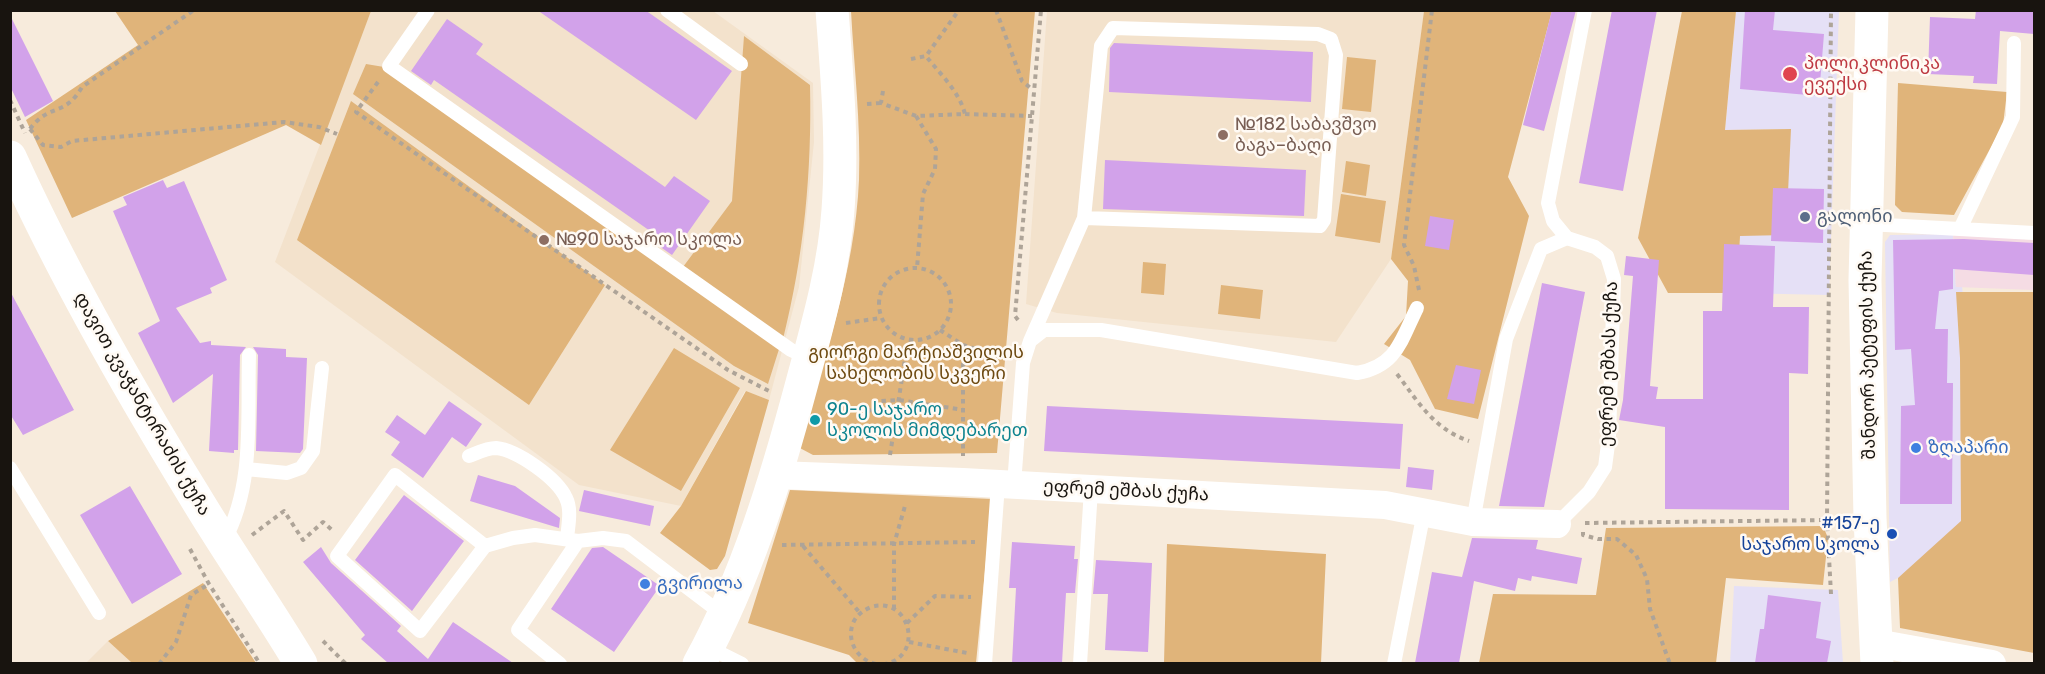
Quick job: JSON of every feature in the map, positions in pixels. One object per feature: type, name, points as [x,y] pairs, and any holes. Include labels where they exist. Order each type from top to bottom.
[{"type":"street","points":[[706,643],[753,545],[777,475],[822,307],[838,211],[840,113],[832,10]]},
{"type":"street","name":"შანდორ პეტეფის ქუჩა","points":[[1872,10],[1865,280],[1870,494],[1877,653]]},
{"type":"street","name":"დავით კვაჭანტირაძის ქუჩა","points":[[10,157],[32,206],[107,351],[233,542],[301,657]]},
{"type":"street","name":"ეფრემ ეშბას ქუჩა","points":[[777,475],[963,482],[1385,505],[1473,522],[1557,524]]},
{"type":"street","points":[[1877,653],[1992,663]]},
{"type":"lane","points":[[428,10],[389,66],[791,350],[808,358]]},
{"type":"lane","points":[[667,10],[741,64]]},
{"type":"lane","points":[[1473,522],[1506,339],[1541,249],[1552,242],[1567,238],[1552,221],[1548,203],[1585,10]]},
{"type":"lane","points":[[985,660],[994,541],[1006,485],[1023,363],[1030,341],[1084,218],[1101,46],[1113,28],[1318,34],[1331,39],[1336,55],[1324,220],[1320,226],[1084,218]]},
{"type":"lane","points":[[1960,229],[2013,117],[2014,43]]},
{"type":"lane","points":[[1867,224],[2034,233]]},
{"type":"lane","name":"ეფრემ ეშბას ქუჩა","points":[[1557,524],[1589,492],[1605,467],[1609,437],[1614,279],[1607,256],[1594,247],[1567,238]]},
{"type":"lane","points":[[1030,341],[1044,330],[1101,330],[1357,373],[1372,370],[1388,362],[1417,308]]},
{"type":"lane","points":[[233,542],[246,469],[249,355]]},
{"type":"lane","points":[[246,469],[287,473],[301,468],[312,451],[322,368]]},
{"type":"lane","points":[[469,456],[495,448],[516,454],[540,470],[566,498],[570,511],[573,540],[518,630],[560,663]]},
{"type":"lane","points":[[10,468],[99,613]]},
{"type":"lane","points":[[485,546],[395,475],[337,556],[420,631],[485,546],[535,535],[573,540],[603,538],[626,541],[706,643],[742,663]]},
{"type":"lane","points":[[1080,663],[1091,489]]},
{"type":"lane","points":[[1394,663],[1424,512]]},
{"type":"path","points":[[10,100],[24,132],[48,111],[65,109],[74,101],[82,87],[194,10]]},
{"type":"path","points":[[911,59],[926,56],[959,10]]},
{"type":"path","points":[[996,10],[1022,81],[1034,90]]},
{"type":"path","points":[[1030,341],[1016,316],[1041,10]]},
{"type":"path","points":[[1417,308],[1419,285],[1414,266],[1404,245],[1432,10]]},
{"type":"path","points":[[1831,10],[1827,520],[1831,594]]},
{"type":"path","points":[[926,56],[949,83],[963,105],[965,114]]},
{"type":"path","points":[[389,66],[356,112],[728,370],[796,405]]},
{"type":"path","points":[[884,91],[881,103],[916,116],[965,114],[1032,116]]},
{"type":"path","points":[[916,116],[936,150],[936,169],[923,194],[917,268]]},
{"type":"path","points":[[30,129],[43,145],[61,147],[72,141],[284,122],[319,127],[336,134]]},
{"type":"path","points":[[905,269],[929,270],[946,286],[951,309],[940,330],[920,340],[908,340],[897,336],[887,328],[878,306],[885,283],[905,269]]},
{"type":"path","points":[[940,330],[963,345],[1023,363]]},
{"type":"path","points":[[894,609],[894,544],[900,480],[899,400],[908,340]]},
{"type":"path","points":[[963,345],[963,482]]},
{"type":"path","points":[[1388,362],[1433,422],[1451,434],[1470,441],[1488,442]]},
{"type":"path","points":[[868,412],[879,401],[899,400],[964,410]]},
{"type":"path","points":[[233,542],[284,511],[303,540],[323,522]]},
{"type":"path","points":[[1670,663],[1650,609],[1647,579],[1636,555],[1617,539],[1583,535],[1581,523],[1827,520]]},
{"type":"path","points":[[753,545],[994,541]]},
{"type":"path","points":[[802,545],[860,613]]},
{"type":"path","points":[[159,663],[176,642],[191,596],[209,584]]},
{"type":"path","points":[[908,623],[935,596],[990,598]]},
{"type":"path","points":[[876,663],[864,659],[853,645],[852,629],[860,613],[875,606],[894,609],[908,623],[909,642],[898,658],[885,663]]},
{"type":"path","points":[[909,642],[985,660]]},
{"type":"path","points":[[898,658],[901,663]]},
{"type":"path","points":[[1099,663],[1128,663]]},
{"type":"shaded area","name":"№90 საჯარო სკოლა","points":[[371,11],[713,11],[813,83],[814,142],[799,287],[769,400],[745,391],[681,506],[579,485],[275,262]]},
{"type":"shaded area","name":"№182 საბავშვო ბაგა–ბაღი","points":[[1047,11],[1424,11],[1391,259],[1336,342],[1057,313],[1026,304]]},
{"type":"shaded area","points":[[1736,11],[1839,11],[1829,295],[1737,293],[1740,236],[1791,129],[1725,130]]},
{"type":"shaded area","points":[[1953,234],[1956,287],[1962,286],[1969,352],[1968,542],[1890,582],[1885,242],[1890,235]]},
{"type":"shaded area","points":[[1953,234],[2034,240],[2034,290],[1956,287]]},
{"type":"shaded area","points":[[1734,586],[1838,590],[1843,663],[1730,664]]},
{"type":"shaded area","points":[[108,641],[132,663],[85,664]]},
{"type":"green space","points":[[115,11],[371,11],[321,145],[286,125],[72,218],[26,120],[138,45]]},
{"type":"green space","name":"გიორგი მარტიაშვილის სახელობის სკვერი","points":[[851,11],[1035,11],[997,453],[813,455],[798,447],[837,315],[856,214],[859,137]]},
{"type":"green space","points":[[1424,11],[1552,11],[1508,177],[1529,216],[1478,419],[1435,409],[1410,360],[1384,344],[1406,316],[1408,281],[1391,259]]},
{"type":"green space","points":[[1682,11],[1736,11],[1725,130],[1791,129],[1786,235],[1740,236],[1737,293],[1668,293],[1638,238]]},
{"type":"green space","points":[[744,36],[810,85],[810,149],[805,213],[796,276],[783,339],[683,267],[732,201]]},
{"type":"green space","points":[[1347,57],[1376,60],[1371,112],[1342,109]]},
{"type":"green space","points":[[366,64],[384,67],[780,346],[768,384],[734,366],[353,94]]},
{"type":"green space","points":[[1898,83],[2007,92],[2003,125],[1954,215],[1902,212],[1895,205]]},
{"type":"green space","points":[[351,101],[605,285],[529,405],[297,240]]},
{"type":"green space","points":[[1346,161],[1370,165],[1366,196],[1342,192]]},
{"type":"green space","points":[[1341,194],[1386,201],[1380,243],[1335,236]]},
{"type":"green space","points":[[1143,262],[1166,264],[1164,295],[1141,293]]},
{"type":"green space","points":[[1221,285],[1263,290],[1260,319],[1218,314]]},
{"type":"green space","points":[[1956,292],[2034,292],[2034,653],[1900,628],[1898,578],[1961,521],[1960,358]]},
{"type":"green space","points":[[674,348],[740,388],[681,491],[610,450]]},
{"type":"green space","points":[[746,391],[769,400],[725,556],[717,569],[710,570],[660,533],[681,506]]},
{"type":"green space","points":[[790,490],[992,499],[976,663],[857,663],[849,655],[748,623]]},
{"type":"green space","points":[[1823,526],[1828,538],[1823,585],[1726,578],[1716,663],[1479,663],[1493,594],[1596,595],[1606,528]]},
{"type":"green space","points":[[1167,544],[1326,554],[1321,663],[1164,663]]},
{"type":"green space","points":[[203,583],[256,663],[132,663],[108,641]]},
{"type":"building","points":[[537,10],[645,10],[732,71],[696,120]]},
{"type":"building","points":[[1552,10],[1576,10],[1544,131],[1523,125]]},
{"type":"building","points":[[1612,10],[1657,10],[1623,191],[1579,183]]},
{"type":"building","points":[[1745,10],[1775,10],[1773,30],[1824,34],[1819,96],[1740,89]]},
{"type":"building","points":[[1976,10],[2034,10],[2034,34],[2000,31],[1997,84],[1973,83],[1974,76],[1928,74],[1930,17],[1975,19]]},
{"type":"building","points":[[10,15],[53,101],[25,117],[10,86]]},
{"type":"building","points":[[447,19],[483,44],[476,54],[665,187],[674,176],[710,201],[672,255],[649,239],[653,233],[434,80],[431,85],[411,71]]},
{"type":"building","points":[[1114,43],[1313,52],[1311,102],[1109,92],[1110,48]]},
{"type":"building","points":[[1105,160],[1306,170],[1304,216],[1103,209]]},
{"type":"building","points":[[163,180],[167,188],[184,181],[227,280],[210,288],[212,293],[176,308],[200,343],[211,341],[211,345],[246,347],[240,355],[238,450],[234,450],[234,453],[209,451],[213,374],[173,403],[138,333],[160,321],[113,211],[127,205],[123,197]]},
{"type":"building","points":[[1773,188],[1824,189],[1823,243],[1771,241]]},
{"type":"building","points":[[1430,216],[1454,220],[1449,250],[1425,246]]},
{"type":"building","points":[[1964,239],[2034,243],[2034,275],[1953,269],[1953,289],[1939,291],[1935,329],[1948,329],[1947,383],[1953,383],[1952,504],[1900,504],[1901,406],[1915,405],[1911,349],[1895,350],[1893,240]]},
{"type":"building","points":[[1724,244],[1775,246],[1773,307],[1809,307],[1808,374],[1789,373],[1789,510],[1665,509],[1665,427],[1619,420],[1623,400],[1633,276],[1624,275],[1626,256],[1659,260],[1650,386],[1658,387],[1656,399],[1703,399],[1703,311],[1722,311]]},
{"type":"building","points":[[1542,283],[1585,292],[1544,507],[1499,506]]},
{"type":"building","points":[[10,291],[74,410],[23,435],[10,414]]},
{"type":"building","points":[[253,347],[286,349],[286,357],[307,358],[303,449],[300,453],[256,451],[258,355]]},
{"type":"building","points":[[1456,365],[1481,370],[1474,404],[1447,399]]},
{"type":"building","points":[[449,401],[482,424],[466,447],[452,437],[423,478],[391,455],[400,442],[385,432],[397,415],[425,435]]},
{"type":"building","points":[[1047,406],[1403,424],[1400,469],[1044,451]]},
{"type":"building","points":[[1408,467],[1434,470],[1432,490],[1406,487]]},
{"type":"building","points":[[478,475],[515,486],[560,518],[559,528],[470,501]]},
{"type":"building","points":[[130,486],[182,574],[132,604],[80,515]]},
{"type":"building","points":[[584,490],[654,506],[650,526],[579,511]]},
{"type":"building","points":[[404,495],[464,541],[412,611],[355,560]]},
{"type":"building","points":[[1472,538],[1538,540],[1536,549],[1582,558],[1577,584],[1532,576],[1531,581],[1518,578],[1515,591],[1474,581],[1459,663],[1415,663],[1432,572],[1462,577]]},
{"type":"building","points":[[1012,542],[1075,546],[1074,559],[1078,559],[1075,593],[1066,593],[1062,663],[1012,663],[1016,588],[1009,588]]},
{"type":"building","points":[[321,547],[331,563],[401,626],[397,631],[428,659],[453,622],[513,663],[388,663],[361,639],[365,635],[303,562]]},
{"type":"building","points":[[603,547],[660,586],[614,652],[551,609],[592,548]]},
{"type":"building","points":[[1096,560],[1152,563],[1148,652],[1105,650],[1108,594],[1093,594]]},
{"type":"building","points":[[1768,595],[1821,602],[1816,638],[1831,641],[1827,663],[1755,663],[1760,629],[1764,629]]},
{"type":"place","name":"პოლიკლინიკა ევექსი","points":[[1790,74]]},
{"type":"place","name":"№182 საბავშვო ბაგა–ბაღი","points":[[1223,135]]},
{"type":"place","name":"გალონი","points":[[1805,217]]},
{"type":"place","name":"№90 საჯარო სკოლა","points":[[544,240]]},
{"type":"place","name":"90-ე საჯარო სკოლის მიმდებარეთ","points":[[815,420]]},
{"type":"place","name":"ზღაპარი","points":[[1916,448]]},
{"type":"place","name":"#157-ე საჯარო სკოლა","points":[[1892,534]]},
{"type":"place","name":"გვირილა","points":[[645,584]]}]
